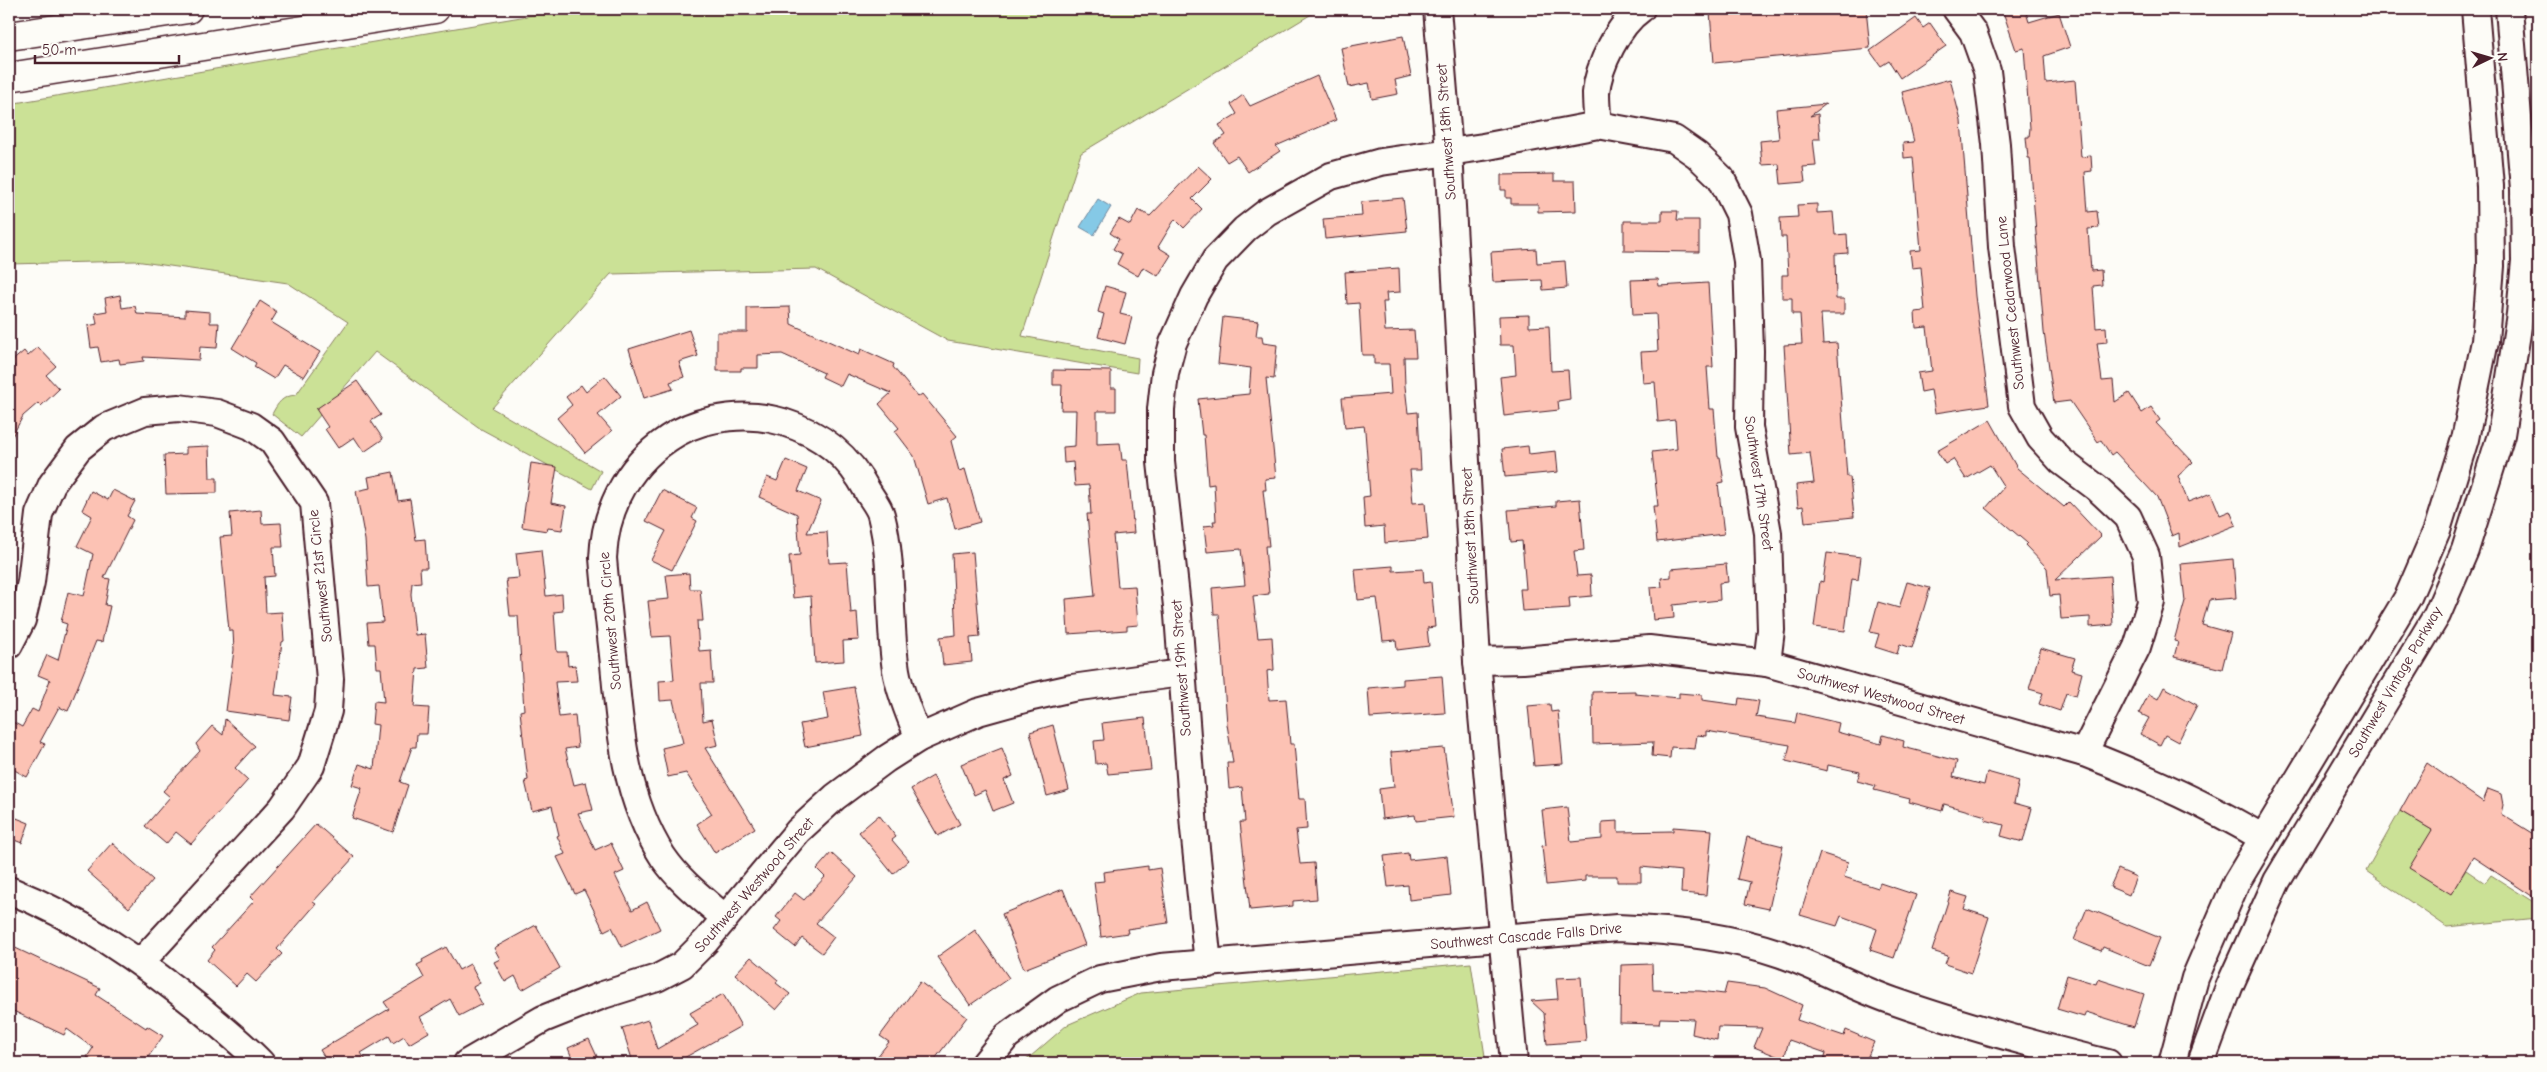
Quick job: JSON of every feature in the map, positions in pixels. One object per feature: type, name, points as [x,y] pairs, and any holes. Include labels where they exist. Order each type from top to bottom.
[{"type":"main road","points":[[9,36],[188,9]]},
{"type":"main road","points":[[9,77],[337,17],[435,9]]},
{"type":"street","name":"Southwest 18th Street","points":[[1437,9],[1449,152],[1477,661],[1514,1063]]},
{"type":"street","points":[[1598,125],[1596,91],[1610,47],[1631,16],[1641,9]]},
{"type":"street","name":"Southwest Cedarwood Lane","points":[[1956,9],[1973,32],[1987,71],[1996,144],[2002,246],[2022,406],[2040,438],[2061,461],[2097,488],[2128,517],[2146,556],[2150,602],[2137,648],[2084,753]]},
{"type":"street","points":[[2172,1063],[2195,978],[2236,883],[2408,597],[2437,530],[2465,439],[2485,342],[2490,266],[2490,186],[2475,9]]},
{"type":"street","name":"Southwest Vintage Parkway","points":[[2201,1063],[2229,987],[2277,881],[2438,615],[2465,550],[2501,435],[2520,314],[2525,261],[2524,189],[2509,9]]},
{"type":"street","name":"Southwest 19th Street","points":[[1208,964],[1194,829],[1178,615],[1162,462],[1161,409],[1165,372],[1174,343],[1194,296],[1215,260],[1245,229],[1267,212],[1331,176],[1356,167],[1598,125]]},
{"type":"street","name":"Southwest 17th Street","points":[[1598,125],[1674,139],[1697,155],[1721,178],[1739,214],[1746,261],[1750,351],[1749,427],[1768,533],[1771,630],[1767,663]]},
{"type":"street","name":"Southwest 21st Circle","points":[[9,645],[22,620],[31,582],[39,514],[52,484],[78,449],[104,428],[145,411],[179,408],[217,412],[251,426],[272,441],[314,503],[330,679],[328,710],[311,766],[282,808],[141,962]]},
{"type":"street","name":"Southwest 20th Circle","points":[[725,918],[691,891],[664,857],[647,828],[634,797],[620,731],[603,558],[604,535],[621,489],[632,471],[655,448],[678,432],[714,420],[754,417],[773,419],[798,426],[827,441],[852,464],[880,514],[896,671],[919,738]]},
{"type":"street","name":"Southwest Westwood Street","points":[[1477,661],[1523,660],[1649,649],[1767,663],[2084,753],[2219,811],[2263,838]]},
{"type":"street","name":"Southwest Westwood Street","points":[[467,1063],[543,1019],[603,995],[657,978],[682,966],[706,941],[798,831],[835,797],[886,759],[919,738],[978,712],[1032,697],[1072,688],[1182,673]]},
{"type":"street","points":[[9,890],[78,924],[141,962],[245,1046],[261,1063]]},
{"type":"street","name":"Southwest Cascade Falls Drive","points":[[985,1063],[1008,1036],[1050,1004],[1100,980],[1160,968],[1617,928],[1653,929],[1713,937],[1779,953],[1890,1000],[1988,1033],[2108,1063]]},
{"type":"green space","points":[[568,9],[1320,9],[1081,153],[1022,336],[1138,358],[1137,373],[948,341],[816,269],[611,274],[492,408],[601,471],[592,489],[481,429],[375,352],[301,437],[272,414],[281,401],[296,395],[348,322],[288,283],[135,261],[9,264],[9,104]]},
{"type":"green space","points":[[2400,811],[2432,830],[2451,893],[2466,870],[2485,883],[2491,875],[2538,905],[2538,918],[2447,927],[2366,871]]},
{"type":"green space","points":[[1471,963],[1486,1063],[1023,1063],[1067,1025],[1141,993]]},
{"type":"water","points":[[1098,199],[1111,207],[1094,235],[1080,227]]},
{"type":"building","points":[[1749,9],[1866,9],[1870,48],[1714,63],[1710,12]]},
{"type":"building","points":[[2002,9],[2025,9],[2029,22],[2059,13],[2070,47],[2044,56],[2046,83],[2075,80],[2081,157],[2091,156],[2092,171],[2085,172],[2088,212],[2097,211],[2099,228],[2088,229],[2091,271],[2101,270],[2102,285],[2093,286],[2096,328],[2106,327],[2107,342],[2097,343],[2102,381],[2113,380],[2115,402],[2129,393],[2142,413],[2151,407],[2160,420],[2156,423],[2193,462],[2178,476],[2188,502],[2211,493],[2220,515],[2230,511],[2236,525],[2180,547],[2179,533],[2172,536],[2157,497],[2115,452],[2111,455],[2101,440],[2098,442],[2070,401],[2054,403],[2044,332],[2030,158],[2028,158],[2026,137],[2029,137],[2030,128],[2024,48],[2016,50]]},
{"type":"building","points":[[1916,18],[1923,28],[1930,23],[1946,46],[1900,78],[1889,61],[1881,66],[1870,51]]},
{"type":"building","points":[[1403,36],[1411,76],[1395,80],[1398,94],[1372,99],[1369,83],[1349,87],[1341,48]]},
{"type":"building","points":[[1317,76],[1336,120],[1276,146],[1280,151],[1248,172],[1237,156],[1227,162],[1214,143],[1226,135],[1219,125],[1237,114],[1231,104],[1243,95],[1250,106]]},
{"type":"building","points":[[1950,79],[1961,121],[1975,296],[1989,405],[1935,413],[1931,390],[1921,392],[1918,373],[1932,371],[1927,327],[1916,328],[1915,312],[1925,311],[1921,267],[1912,268],[1910,251],[1921,250],[1913,157],[1904,158],[1903,143],[1914,142],[1902,92]]},
{"type":"building","points":[[1826,104],[1810,116],[1818,114],[1820,139],[1813,139],[1816,166],[1803,167],[1805,182],[1781,184],[1779,164],[1762,165],[1760,141],[1779,139],[1776,109]]},
{"type":"building","points":[[1198,166],[1212,179],[1192,199],[1202,209],[1184,228],[1175,219],[1158,247],[1171,255],[1158,276],[1143,267],[1138,276],[1117,264],[1122,254],[1113,249],[1119,239],[1110,233],[1119,219],[1130,225],[1138,210],[1150,216]]},
{"type":"building","points":[[1554,174],[1554,181],[1575,181],[1576,211],[1538,212],[1538,204],[1511,204],[1511,198],[1506,198],[1506,190],[1501,190],[1501,175]]},
{"type":"building","points":[[1403,198],[1407,231],[1325,239],[1323,219],[1362,216],[1361,202]]},
{"type":"building","points":[[1817,204],[1817,213],[1833,212],[1835,235],[1847,234],[1848,253],[1835,254],[1836,299],[1844,299],[1844,314],[1821,314],[1823,344],[1837,343],[1847,477],[1850,477],[1854,517],[1805,522],[1803,506],[1798,507],[1796,485],[1814,483],[1810,453],[1791,455],[1784,345],[1802,344],[1800,314],[1792,314],[1792,298],[1782,298],[1782,275],[1788,275],[1786,237],[1781,237],[1780,218],[1798,217],[1797,205]]},
{"type":"building","points":[[1662,211],[1678,211],[1677,220],[1699,220],[1699,252],[1624,251],[1624,221],[1662,221]]},
{"type":"building","points":[[1536,249],[1537,263],[1565,261],[1567,288],[1543,290],[1542,280],[1493,282],[1491,252]]},
{"type":"building","points":[[1399,268],[1400,292],[1386,293],[1387,302],[1383,302],[1385,331],[1414,330],[1416,357],[1404,357],[1405,386],[1408,413],[1418,412],[1421,470],[1410,470],[1413,503],[1425,502],[1428,539],[1385,543],[1384,526],[1365,528],[1363,497],[1370,496],[1365,431],[1364,426],[1345,428],[1342,398],[1391,394],[1389,364],[1374,364],[1374,355],[1362,355],[1359,303],[1347,304],[1345,272]]},
{"type":"building","points":[[1658,279],[1659,286],[1708,283],[1713,367],[1707,367],[1710,409],[1714,409],[1718,457],[1720,457],[1724,482],[1718,483],[1724,534],[1657,542],[1653,506],[1658,506],[1652,452],[1677,449],[1675,420],[1658,422],[1655,382],[1643,383],[1641,352],[1658,351],[1656,314],[1633,315],[1631,280]]},
{"type":"building","points":[[1105,286],[1126,292],[1120,314],[1132,317],[1125,344],[1098,337],[1104,314],[1098,312]]},
{"type":"building","points":[[120,295],[122,308],[135,306],[137,314],[185,317],[185,310],[210,312],[210,323],[219,323],[217,348],[200,347],[199,360],[143,357],[144,361],[120,364],[119,359],[101,362],[98,347],[91,348],[88,326],[97,324],[95,313],[107,311],[105,298]]},
{"type":"building","points":[[260,301],[277,312],[271,322],[320,352],[304,377],[283,365],[274,379],[254,367],[256,363],[232,348]]},
{"type":"building","points":[[790,307],[791,324],[859,355],[861,349],[894,364],[893,367],[918,397],[922,394],[957,436],[951,441],[959,471],[965,469],[980,522],[955,529],[947,498],[928,504],[914,456],[895,431],[899,428],[879,404],[891,393],[847,374],[841,386],[822,377],[824,373],[782,354],[758,355],[758,368],[741,368],[741,371],[717,371],[717,332],[747,332],[747,308]]},
{"type":"building","points":[[1529,315],[1529,327],[1549,326],[1551,371],[1568,370],[1570,399],[1558,401],[1559,410],[1504,416],[1500,377],[1516,375],[1514,345],[1500,345],[1499,316]]},
{"type":"building","points":[[1223,317],[1258,321],[1256,336],[1262,336],[1263,343],[1277,345],[1274,379],[1266,378],[1276,478],[1265,479],[1266,490],[1263,490],[1269,546],[1265,546],[1269,594],[1253,596],[1258,638],[1272,637],[1274,670],[1267,671],[1269,700],[1286,699],[1290,744],[1294,744],[1299,799],[1305,799],[1307,829],[1296,830],[1300,864],[1314,863],[1317,899],[1293,901],[1293,906],[1250,910],[1240,822],[1245,822],[1242,787],[1229,789],[1227,763],[1233,763],[1227,724],[1219,614],[1214,614],[1212,588],[1245,585],[1241,549],[1207,552],[1204,526],[1214,525],[1213,521],[1216,521],[1214,484],[1208,485],[1204,435],[1202,435],[1198,399],[1249,394],[1251,368],[1218,364]]},
{"type":"building","points":[[689,330],[698,356],[679,362],[684,377],[670,382],[673,389],[644,398],[629,349]]},
{"type":"building","points":[[38,347],[56,366],[46,375],[59,389],[41,406],[38,403],[23,416],[9,442],[9,371],[15,366],[11,362],[24,351],[28,356]]},
{"type":"building","points":[[1053,370],[1111,371],[1111,388],[1116,388],[1116,411],[1097,411],[1097,444],[1120,443],[1122,460],[1127,460],[1134,533],[1113,535],[1118,587],[1135,586],[1138,625],[1127,626],[1127,630],[1068,634],[1066,599],[1095,596],[1087,514],[1091,514],[1089,485],[1075,486],[1073,462],[1064,463],[1063,447],[1075,446],[1076,410],[1061,410],[1062,385],[1053,385]]},
{"type":"building","points":[[605,376],[621,396],[598,415],[612,431],[585,453],[557,418],[572,405],[566,397],[581,385],[586,392]]},
{"type":"building","points":[[357,381],[381,415],[371,421],[383,439],[364,452],[354,437],[338,448],[325,429],[328,427],[316,409]]},
{"type":"building","points":[[1990,420],[2017,468],[2064,507],[2069,502],[2101,536],[2055,580],[2110,576],[2113,625],[2090,627],[2090,617],[2061,619],[2059,595],[2050,596],[2047,568],[2025,545],[2027,543],[1986,508],[2004,487],[1990,465],[1966,479],[1953,459],[1945,464],[1937,451]]},
{"type":"building","points":[[209,446],[210,478],[217,478],[217,493],[166,494],[164,455],[186,454],[186,447]]},
{"type":"building","points":[[1528,446],[1529,454],[1556,451],[1558,472],[1505,477],[1502,449]]},
{"type":"building","points":[[786,460],[807,469],[798,491],[821,501],[807,533],[827,532],[829,563],[847,562],[851,613],[857,612],[859,640],[843,641],[844,661],[815,663],[811,596],[793,598],[789,556],[800,555],[797,514],[759,497],[767,477],[777,481]]},
{"type":"building","points":[[531,463],[557,467],[551,503],[566,506],[562,530],[548,528],[547,531],[522,527]]},
{"type":"building","points":[[393,472],[398,501],[410,499],[416,540],[425,539],[427,568],[420,568],[421,582],[412,583],[411,594],[415,635],[425,634],[428,668],[417,669],[414,707],[429,708],[427,734],[417,734],[416,747],[412,747],[400,782],[408,785],[393,832],[352,818],[362,788],[352,785],[359,764],[374,769],[378,725],[372,724],[374,701],[384,702],[381,668],[377,668],[375,644],[369,644],[367,623],[383,622],[379,586],[368,587],[365,540],[356,491],[370,488],[368,477]]},
{"type":"building","points":[[113,490],[135,501],[127,516],[133,520],[104,578],[110,579],[105,605],[110,606],[102,642],[96,641],[68,711],[59,707],[40,742],[45,744],[27,777],[9,767],[9,720],[22,727],[32,709],[38,712],[50,680],[38,675],[47,655],[58,660],[67,624],[61,622],[68,592],[84,596],[93,554],[77,546],[92,516],[82,510],[91,491],[108,500]]},
{"type":"building","points":[[662,490],[697,508],[692,518],[697,521],[672,570],[651,560],[666,531],[646,521]]},
{"type":"building","points":[[1580,499],[1584,550],[1574,551],[1577,576],[1591,575],[1592,596],[1569,598],[1570,608],[1522,611],[1520,589],[1526,589],[1522,541],[1511,542],[1508,510],[1556,506],[1556,501]]},
{"type":"building","points":[[261,510],[262,524],[281,523],[283,547],[273,547],[275,576],[264,577],[266,613],[282,612],[284,641],[282,642],[275,695],[292,697],[289,720],[226,711],[234,650],[233,631],[229,631],[220,537],[232,536],[230,513]]},
{"type":"building","points":[[541,550],[546,596],[562,594],[563,611],[554,612],[557,652],[567,652],[568,666],[575,665],[577,681],[555,682],[559,717],[575,715],[578,747],[565,749],[574,785],[586,782],[593,810],[578,813],[595,850],[611,843],[624,871],[615,875],[632,910],[647,902],[660,929],[622,947],[612,927],[604,931],[584,890],[575,894],[557,857],[565,854],[557,836],[559,835],[552,806],[532,811],[525,781],[528,780],[520,711],[524,710],[518,616],[510,616],[506,579],[519,578],[516,553]]},
{"type":"building","points":[[973,552],[980,637],[970,638],[972,662],[943,665],[940,637],[956,635],[952,554]]},
{"type":"building","points":[[1827,553],[1861,557],[1858,580],[1852,579],[1845,631],[1814,627],[1820,581],[1823,582]]},
{"type":"building","points":[[2233,559],[2236,598],[2209,600],[2202,625],[2231,633],[2222,669],[2174,657],[2178,642],[2174,641],[2185,601],[2181,564]]},
{"type":"building","points":[[1726,564],[1728,582],[1719,583],[1720,600],[1673,605],[1674,618],[1653,620],[1650,588],[1662,587],[1661,578],[1671,577],[1671,569]]},
{"type":"building","points":[[1393,566],[1393,571],[1423,569],[1424,583],[1431,582],[1435,627],[1427,628],[1429,646],[1397,650],[1396,640],[1383,641],[1377,598],[1358,600],[1355,569]]},
{"type":"building","points":[[689,573],[690,589],[700,589],[703,621],[697,621],[699,651],[711,650],[713,683],[701,683],[703,721],[712,719],[718,745],[705,748],[755,828],[715,853],[697,824],[712,814],[686,773],[668,777],[662,748],[683,743],[673,700],[660,701],[659,681],[674,680],[670,636],[652,637],[648,601],[669,599],[666,575]]},
{"type":"building","points":[[1907,582],[1930,588],[1912,648],[1900,644],[1897,654],[1875,647],[1879,634],[1870,632],[1878,602],[1899,608]]},
{"type":"building","points":[[2041,648],[2075,658],[2071,670],[2082,673],[2076,696],[2066,693],[2060,711],[2039,704],[2043,693],[2029,689]]},
{"type":"building","points":[[1442,676],[1445,713],[1370,718],[1368,688],[1403,685],[1403,679]]},
{"type":"building","points":[[854,687],[863,736],[805,747],[800,724],[828,719],[823,692]]},
{"type":"building","points":[[2164,687],[2197,705],[2178,742],[2165,735],[2160,745],[2140,734],[2149,718],[2139,713],[2149,694],[2158,699]]},
{"type":"building","points":[[1635,691],[1635,694],[1679,698],[1679,693],[1702,695],[1702,700],[1738,705],[1739,698],[1759,701],[1756,717],[1795,723],[1797,713],[1839,723],[1837,732],[1881,744],[1883,735],[1904,741],[1903,747],[1957,761],[1953,777],[1984,785],[1987,772],[2019,781],[2014,803],[2032,808],[2023,842],[2001,836],[2004,825],[1985,820],[1986,816],[1944,804],[1942,811],[1909,802],[1910,799],[1874,790],[1876,786],[1857,781],[1860,772],[1828,765],[1827,771],[1786,761],[1790,745],[1706,731],[1706,736],[1697,735],[1695,749],[1671,747],[1670,758],[1652,756],[1653,742],[1593,744],[1592,692]]},
{"type":"building","points":[[1550,704],[1551,712],[1558,711],[1563,764],[1534,766],[1528,706]]},
{"type":"building","points":[[1145,718],[1151,770],[1108,774],[1106,763],[1096,764],[1094,741],[1104,740],[1102,723]]},
{"type":"building","points":[[225,719],[255,746],[235,768],[248,780],[191,844],[176,832],[166,844],[145,826],[170,797],[163,791],[200,751],[196,744],[212,726],[223,735]]},
{"type":"building","points":[[1053,725],[1069,790],[1047,796],[1030,732]]},
{"type":"building","points":[[1002,748],[1013,776],[1004,780],[1013,803],[993,811],[985,790],[974,795],[961,764]]},
{"type":"building","points":[[1444,748],[1454,817],[1416,821],[1415,815],[1382,819],[1379,789],[1394,787],[1391,752]]},
{"type":"building","points":[[2427,763],[2483,802],[2488,789],[2501,794],[2503,805],[2501,814],[2538,837],[2538,900],[2473,857],[2451,894],[2409,868],[2432,830],[2400,811]]},
{"type":"building","points":[[933,776],[960,824],[938,836],[911,789]]},
{"type":"building","points":[[1567,807],[1571,842],[1602,839],[1602,822],[1618,821],[1618,832],[1673,831],[1673,827],[1712,830],[1706,895],[1681,893],[1682,871],[1641,867],[1641,882],[1617,882],[1617,876],[1585,876],[1585,881],[1546,885],[1542,846],[1546,845],[1542,810]]},
{"type":"building","points":[[9,815],[29,823],[22,843],[9,838]]},
{"type":"building","points":[[879,815],[896,837],[892,840],[909,860],[893,874],[859,832]]},
{"type":"building","points":[[316,824],[354,857],[313,902],[316,904],[277,949],[282,954],[256,982],[247,974],[236,986],[207,960],[215,950],[212,947],[254,901],[250,897]]},
{"type":"building","points":[[1747,837],[1783,846],[1769,909],[1745,904],[1750,882],[1737,879]]},
{"type":"building","points":[[112,843],[153,880],[129,908],[87,871]]},
{"type":"building","points":[[831,853],[857,877],[816,923],[834,937],[822,953],[802,938],[795,947],[774,930],[781,921],[776,917],[795,893],[804,900],[825,877],[817,869]]},
{"type":"building","points":[[1408,853],[1409,860],[1447,856],[1451,895],[1409,900],[1408,885],[1388,887],[1384,856]]},
{"type":"building","points":[[1820,853],[1848,862],[1844,877],[1878,888],[1880,883],[1916,895],[1894,958],[1870,950],[1877,929],[1841,916],[1837,926],[1800,915]]},
{"type":"building","points":[[1148,866],[1148,870],[1160,868],[1168,923],[1127,929],[1128,933],[1101,937],[1094,882],[1104,881],[1103,872]]},
{"type":"building","points":[[2118,869],[2136,877],[2129,895],[2110,887]]},
{"type":"building","points":[[1063,889],[1085,945],[1024,969],[1002,914]]},
{"type":"building","points":[[1951,892],[1968,897],[1964,909],[1989,917],[1971,973],[1945,964],[1948,956],[1932,951]]},
{"type":"building","points":[[2087,908],[2160,938],[2149,966],[2103,947],[2101,951],[2074,940]]},
{"type":"building","points":[[536,925],[560,968],[522,990],[515,976],[505,982],[494,962],[500,959],[494,948]]},
{"type":"building","points":[[975,930],[1009,978],[970,1005],[937,957]]},
{"type":"building","points":[[9,945],[100,988],[96,995],[146,1028],[147,1026],[163,1036],[144,1063],[96,1063],[87,1057],[93,1048],[67,1029],[64,1035],[9,1009]]},
{"type":"building","points":[[446,947],[459,970],[470,964],[480,983],[473,987],[482,1004],[459,1016],[450,999],[420,1017],[429,1032],[409,1044],[404,1036],[393,1043],[389,1036],[361,1053],[368,1063],[328,1063],[320,1050],[389,1009],[384,1002],[424,978],[417,965],[423,962],[422,960]]},
{"type":"building","points":[[751,957],[778,980],[776,983],[790,994],[776,1010],[735,974]]},
{"type":"building","points":[[1652,964],[1653,990],[1700,991],[1724,994],[1727,983],[1765,988],[1802,1005],[1797,1020],[1844,1036],[1846,1030],[1874,1042],[1865,1063],[1823,1063],[1826,1053],[1789,1040],[1784,1059],[1754,1047],[1762,1028],[1718,1027],[1717,1040],[1692,1034],[1694,1019],[1660,1018],[1659,1024],[1620,1023],[1621,965]]},
{"type":"building","points":[[2067,975],[2096,984],[2098,979],[2144,994],[2134,1027],[2086,1012],[2084,1017],[2057,1009]]},
{"type":"building","points":[[1581,977],[1586,1041],[1547,1044],[1544,1013],[1531,1001],[1558,999],[1556,978]]},
{"type":"building","points":[[920,982],[967,1017],[932,1063],[872,1063],[889,1042],[880,1036]]},
{"type":"building","points":[[723,994],[741,1026],[675,1063],[631,1063],[633,1062],[622,1028],[648,1020],[657,1049],[698,1025],[690,1013]]},
{"type":"building","points":[[589,1039],[600,1063],[574,1063],[568,1048]]}]
